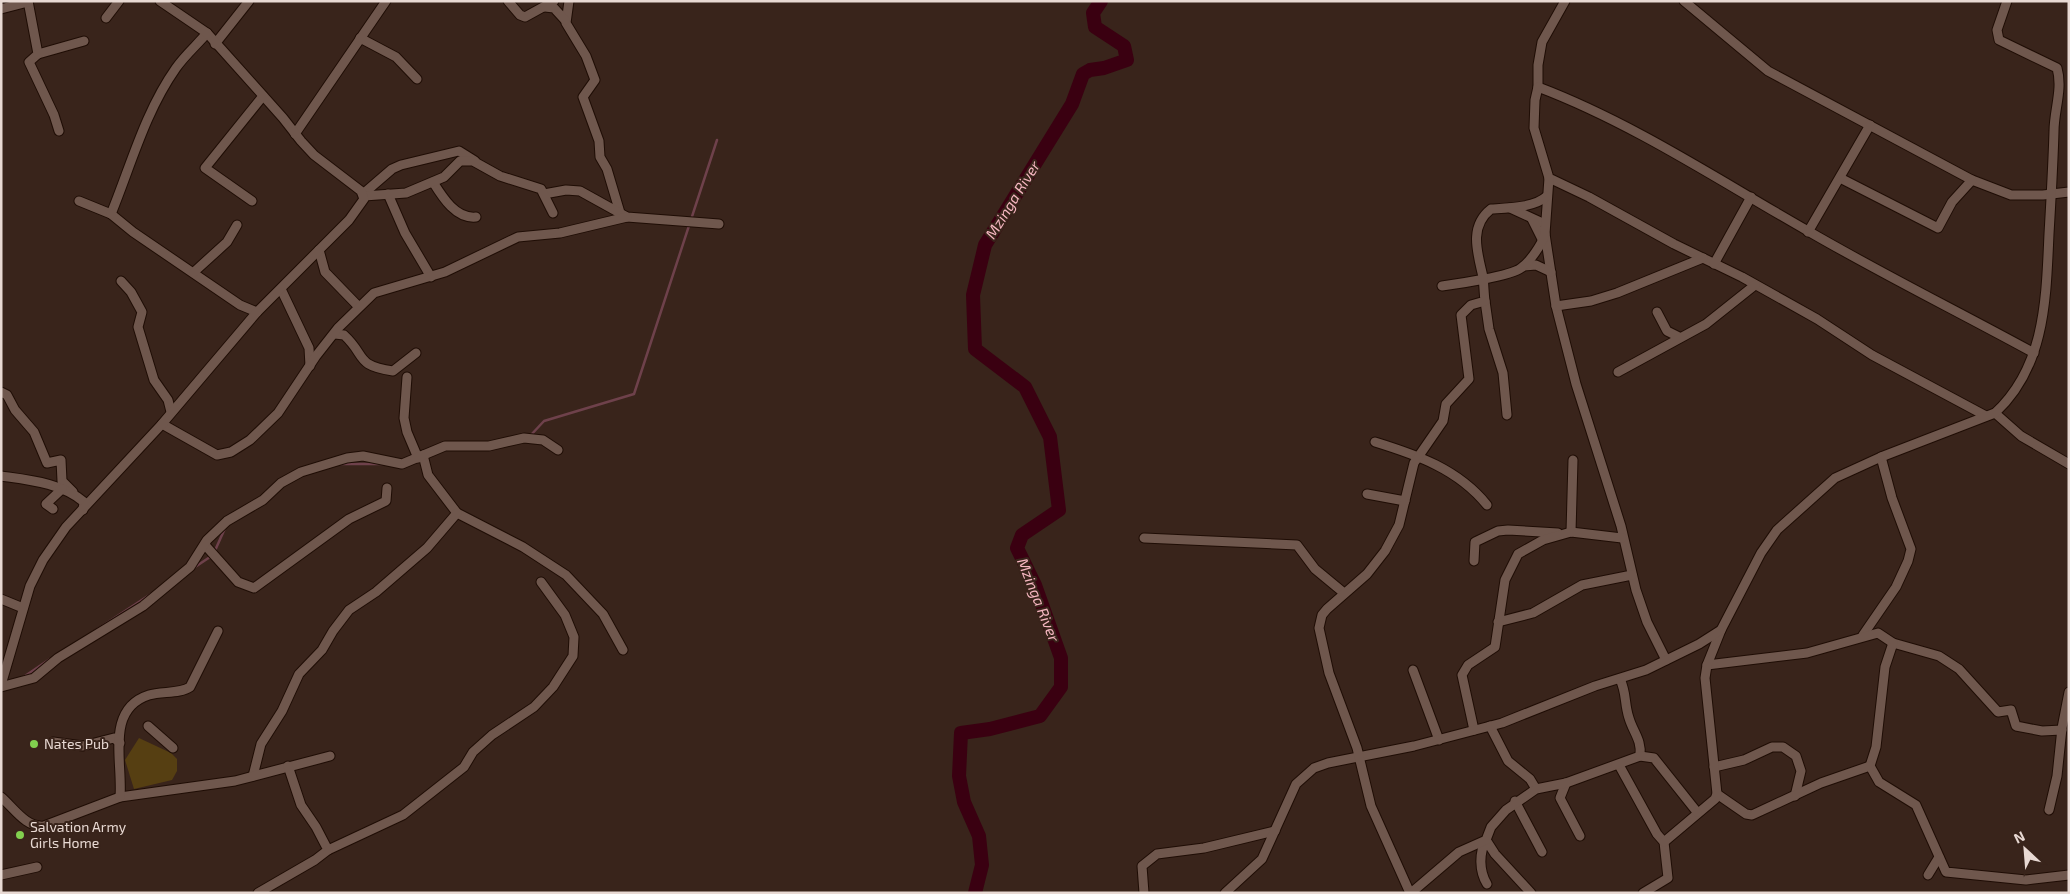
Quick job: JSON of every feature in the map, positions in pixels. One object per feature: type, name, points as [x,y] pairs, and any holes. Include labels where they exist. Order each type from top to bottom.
[{"type":"street","points":[[106,18],[119,1]]},
{"type":"street","points":[[160,1],[207,33],[314,155],[364,195],[406,193],[448,174],[460,161],[473,161],[500,176],[540,190],[544,194],[553,213]]},
{"type":"street","points":[[215,44],[249,1]]},
{"type":"street","points":[[295,134],[386,1]]},
{"type":"street","points":[[508,1],[523,16],[554,1]]},
{"type":"street","points":[[565,20],[569,1]]},
{"type":"street","points":[[1565,1],[1542,42],[1538,66],[1534,132],[1549,178],[1544,237],[1552,272],[1556,306],[1576,384],[1612,497],[1632,574],[1647,622],[1666,660]]},
{"type":"street","points":[[1684,1],[1768,71],[1972,180],[2011,196],[2069,192]]},
{"type":"street","points":[[1664,842],[1715,799],[1718,794],[1705,678],[1707,665],[1721,630],[1761,553],[1778,530],[1835,478],[1881,457],[1991,414],[2008,401],[2034,353],[2042,327],[2053,193],[2054,126],[2060,80],[2057,68],[1999,40],[1997,30],[2007,1]]},
{"type":"street","points":[[1,9],[28,2],[38,54]]},
{"type":"street","points":[[544,7],[554,8],[565,20],[586,56],[588,68],[595,80],[583,98],[587,106],[587,114],[599,141],[600,157],[607,169],[624,217]]},
{"type":"street","points":[[111,214],[139,137],[161,93],[177,66],[207,33]]},
{"type":"street","points":[[360,38],[396,57],[418,79]]},
{"type":"street","points":[[59,131],[54,115],[29,62],[38,54],[84,41]]},
{"type":"street","points":[[1538,87],[1617,123],[1751,197],[1808,232],[2034,353]]},
{"type":"street","points":[[252,201],[205,168],[263,96]]},
{"type":"street","points":[[1808,232],[1870,125]]},
{"type":"street","points":[[479,165],[464,152],[459,151],[401,165],[364,195],[357,212],[257,312],[162,424],[66,527],[43,560],[22,608],[1,686],[34,678],[58,658],[143,606],[190,567],[205,545],[232,517],[263,500],[281,483],[301,472],[356,456],[399,464],[445,446],[489,446],[524,438],[543,440],[558,450]]},
{"type":"street","points":[[1549,178],[1589,197],[1755,285],[1817,319],[1872,355],[1991,414],[2020,436],[2069,464]]},
{"type":"street","points":[[1840,178],[1938,228],[1952,202],[1972,180]]},
{"type":"street","points":[[433,182],[456,210],[466,217],[476,218]]},
{"type":"street","points":[[544,194],[566,190],[580,191],[624,217]]},
{"type":"street","points":[[388,194],[405,233],[431,277]]},
{"type":"street","points":[[1507,415],[1503,373],[1489,330],[1483,278],[1475,240],[1480,224],[1491,209],[1510,208],[1539,201],[1547,196]]},
{"type":"street","points":[[1714,264],[1751,197]]},
{"type":"street","points":[[79,201],[111,214],[133,232],[194,272],[240,306],[257,312]]},
{"type":"street","points":[[1510,208],[1545,224]]},
{"type":"street","points":[[162,424],[217,455],[227,454],[250,440],[278,413],[334,334],[367,298],[381,290],[431,277],[518,237],[560,233],[624,217],[719,224]]},
{"type":"street","points":[[1532,219],[1544,237]]},
{"type":"street","points":[[194,272],[227,242],[237,225]]},
{"type":"street","points":[[1442,286],[1516,271],[1524,266],[1544,237]]},
{"type":"street","points":[[319,250],[322,267],[325,272],[358,306]]},
{"type":"street","points":[[1556,306],[1591,301],[1617,293],[1703,258]]},
{"type":"street","points":[[1524,266],[1536,265],[1552,272]]},
{"type":"street","points":[[121,281],[131,292],[142,312],[138,327],[152,375],[156,385],[168,400],[171,412]]},
{"type":"street","points":[[1618,372],[1679,337],[1706,324],[1755,285]]},
{"type":"street","points":[[281,289],[309,348],[310,366]]},
{"type":"street","points":[[1485,301],[1470,305],[1461,315],[1469,379],[1446,404],[1443,421],[1414,463],[1399,525],[1367,574],[1322,615],[1320,636],[1333,684],[1360,758],[1371,806],[1411,893],[1459,852],[1486,840]]},
{"type":"street","points":[[1657,312],[1667,331],[1679,337]]},
{"type":"street","points":[[334,334],[344,334],[364,361],[375,369],[392,371],[416,353]]},
{"type":"street","points":[[407,377],[404,418],[407,432],[428,475],[457,513],[523,547],[566,574],[604,614],[623,650]]},
{"type":"street","points":[[1,392],[7,395],[15,410],[34,432],[47,463],[61,460],[62,480],[84,502],[83,510]]},
{"type":"street","points":[[1375,442],[1418,455],[1448,471],[1487,505]]},
{"type":"street","points":[[1863,635],[1896,587],[1908,561],[1911,548],[1892,498],[1881,457]]},
{"type":"street","points":[[1569,533],[1573,460]]},
{"type":"street","points":[[1,476],[38,482],[73,492]]},
{"type":"street","points":[[205,545],[238,582],[254,588],[349,519],[386,501],[387,488]]},
{"type":"street","points":[[53,509],[46,504],[62,489]]},
{"type":"street","points":[[1367,494],[1405,501]]},
{"type":"street","points":[[253,776],[260,744],[282,711],[299,674],[322,650],[333,630],[355,605],[376,592],[427,548],[457,513]]},
{"type":"street","points":[[1474,561],[1475,542],[1498,531],[1569,533],[1622,538]]},
{"type":"street","points":[[1474,730],[1462,675],[1468,665],[1495,647],[1504,580],[1518,554],[1543,540],[1569,533]]},
{"type":"street","points":[[1144,538],[1297,545],[1315,569],[1344,593]]},
{"type":"street","points":[[1498,622],[1540,610],[1563,594],[1582,585],[1632,574]]},
{"type":"street","points":[[263,892],[328,850],[403,815],[464,767],[473,752],[492,735],[534,707],[553,687],[573,656],[574,637],[565,615],[541,582]]},
{"type":"street","points":[[1,599],[22,608]]},
{"type":"street","points":[[1225,893],[1262,859],[1300,779],[1318,766],[1439,740],[1490,726],[1666,660],[1721,630]]},
{"type":"street","points":[[120,797],[121,720],[131,704],[156,693],[186,690],[190,687],[218,631]]},
{"type":"street","points":[[1707,665],[1807,653],[1863,635],[1878,633],[1893,643],[1939,656],[1959,669],[1998,712],[2011,710],[2016,726],[2042,731],[2062,730]]},
{"type":"street","points":[[1893,643],[1885,667],[1876,747],[1870,766],[1879,782],[1916,805],[1946,872],[2026,880],[2069,875]]},
{"type":"street","points":[[1413,670],[1439,740]]},
{"type":"street","points":[[1620,678],[1626,692],[1626,707],[1629,719],[1640,741],[1640,756]]},
{"type":"street","points":[[2048,810],[2058,776],[2062,730],[2069,692]]},
{"type":"street","points":[[148,726],[173,748]]},
{"type":"street","points":[[1490,726],[1508,761],[1530,779],[1536,789]]},
{"type":"street","points":[[53,742],[83,746],[114,738],[120,743]]},
{"type":"street","points":[[1714,766],[1744,760],[1772,747],[1783,748],[1796,756],[1801,771],[1795,796]]},
{"type":"street","points":[[1,796],[28,822],[39,826],[120,797],[235,781],[330,756]]},
{"type":"street","points":[[1487,884],[1481,866],[1482,847],[1497,819],[1516,801],[1536,789],[1566,783],[1620,765],[1640,756],[1654,758],[1698,812]]},
{"type":"street","points":[[1620,765],[1657,834],[1664,842],[1668,878],[1643,893]]},
{"type":"street","points":[[288,766],[301,805],[316,826],[328,850]]},
{"type":"street","points":[[1718,794],[1746,814],[1752,816],[1821,783],[1870,766]]},
{"type":"street","points":[[1566,783],[1561,790],[1562,804],[1580,836]]},
{"type":"street","points":[[1516,801],[1542,852]]},
{"type":"street","points":[[1144,893],[1142,866],[1157,854],[1204,848],[1275,831]]},
{"type":"street","points":[[1486,840],[1495,854],[1531,893]]},
{"type":"street","points":[[1928,875],[1939,856]]},
{"type":"street","points":[[1,875],[37,867]]},
{"type":"shaded area","points":[[139,738],[171,753],[177,759],[177,771],[172,780],[134,789],[125,760]]},
{"type":"waterway","name":"Mzinga River","points":[[975,893],[982,865],[979,836],[964,802],[959,776],[961,733],[990,729],[1040,716],[1061,687],[1061,658],[1035,585],[1017,548],[1022,535],[1059,510],[1050,437],[1025,387],[975,349],[973,295],[985,245],[1072,104],[1083,74],[1090,70],[1104,68],[1127,60],[1124,46],[1095,27],[1093,13],[1101,1]]},
{"type":"waterway","points":[[530,436],[544,421],[634,394],[717,140]]},
{"type":"waterway","points":[[341,464],[383,464]]},
{"type":"waterway","points":[[192,569],[213,555],[226,526]]},
{"type":"waterway","points":[[93,632],[151,594]]},
{"type":"waterway","points":[[22,678],[50,659]]},
{"type":"place","name":"Nates Pub","points":[[34,744]]},
{"type":"place","name":"Salvation Army Girls Home","points":[[20,835]]}]
